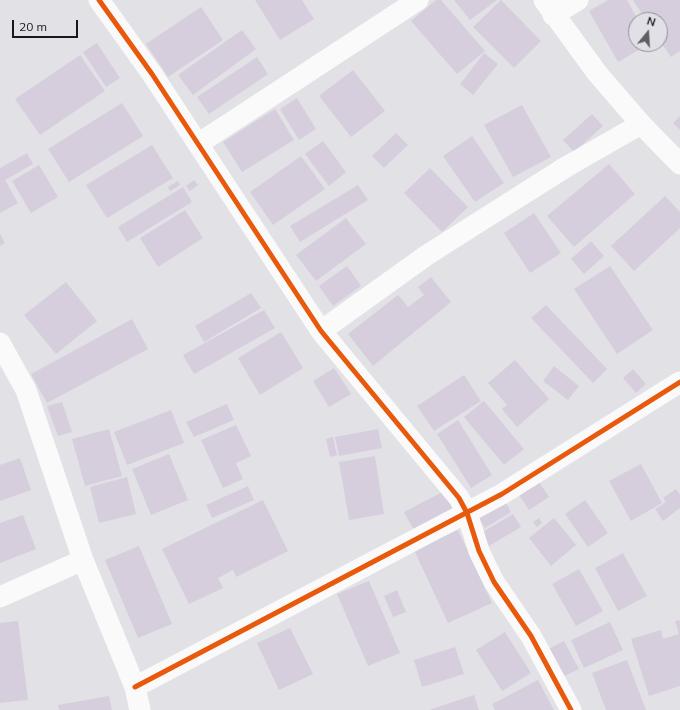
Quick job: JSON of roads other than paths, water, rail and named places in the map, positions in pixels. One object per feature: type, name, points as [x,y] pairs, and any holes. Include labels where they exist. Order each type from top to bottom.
[{"type":"street","points":[[99,0],[152,74],[321,332],[459,498],[467,513],[479,551],[494,582],[531,636],[571,710]]},
{"type":"street","points":[[198,144],[418,0]]},
{"type":"street","points":[[578,0],[549,7],[597,72],[641,124],[680,164]]},
{"type":"street","points":[[321,332],[427,255],[566,167],[641,124]]},
{"type":"street","points":[[0,343],[26,390],[83,560],[135,687],[140,710]]},
{"type":"street","points":[[135,687],[502,494],[680,382]]},
{"type":"street","points":[[0,597],[83,560]]}]
